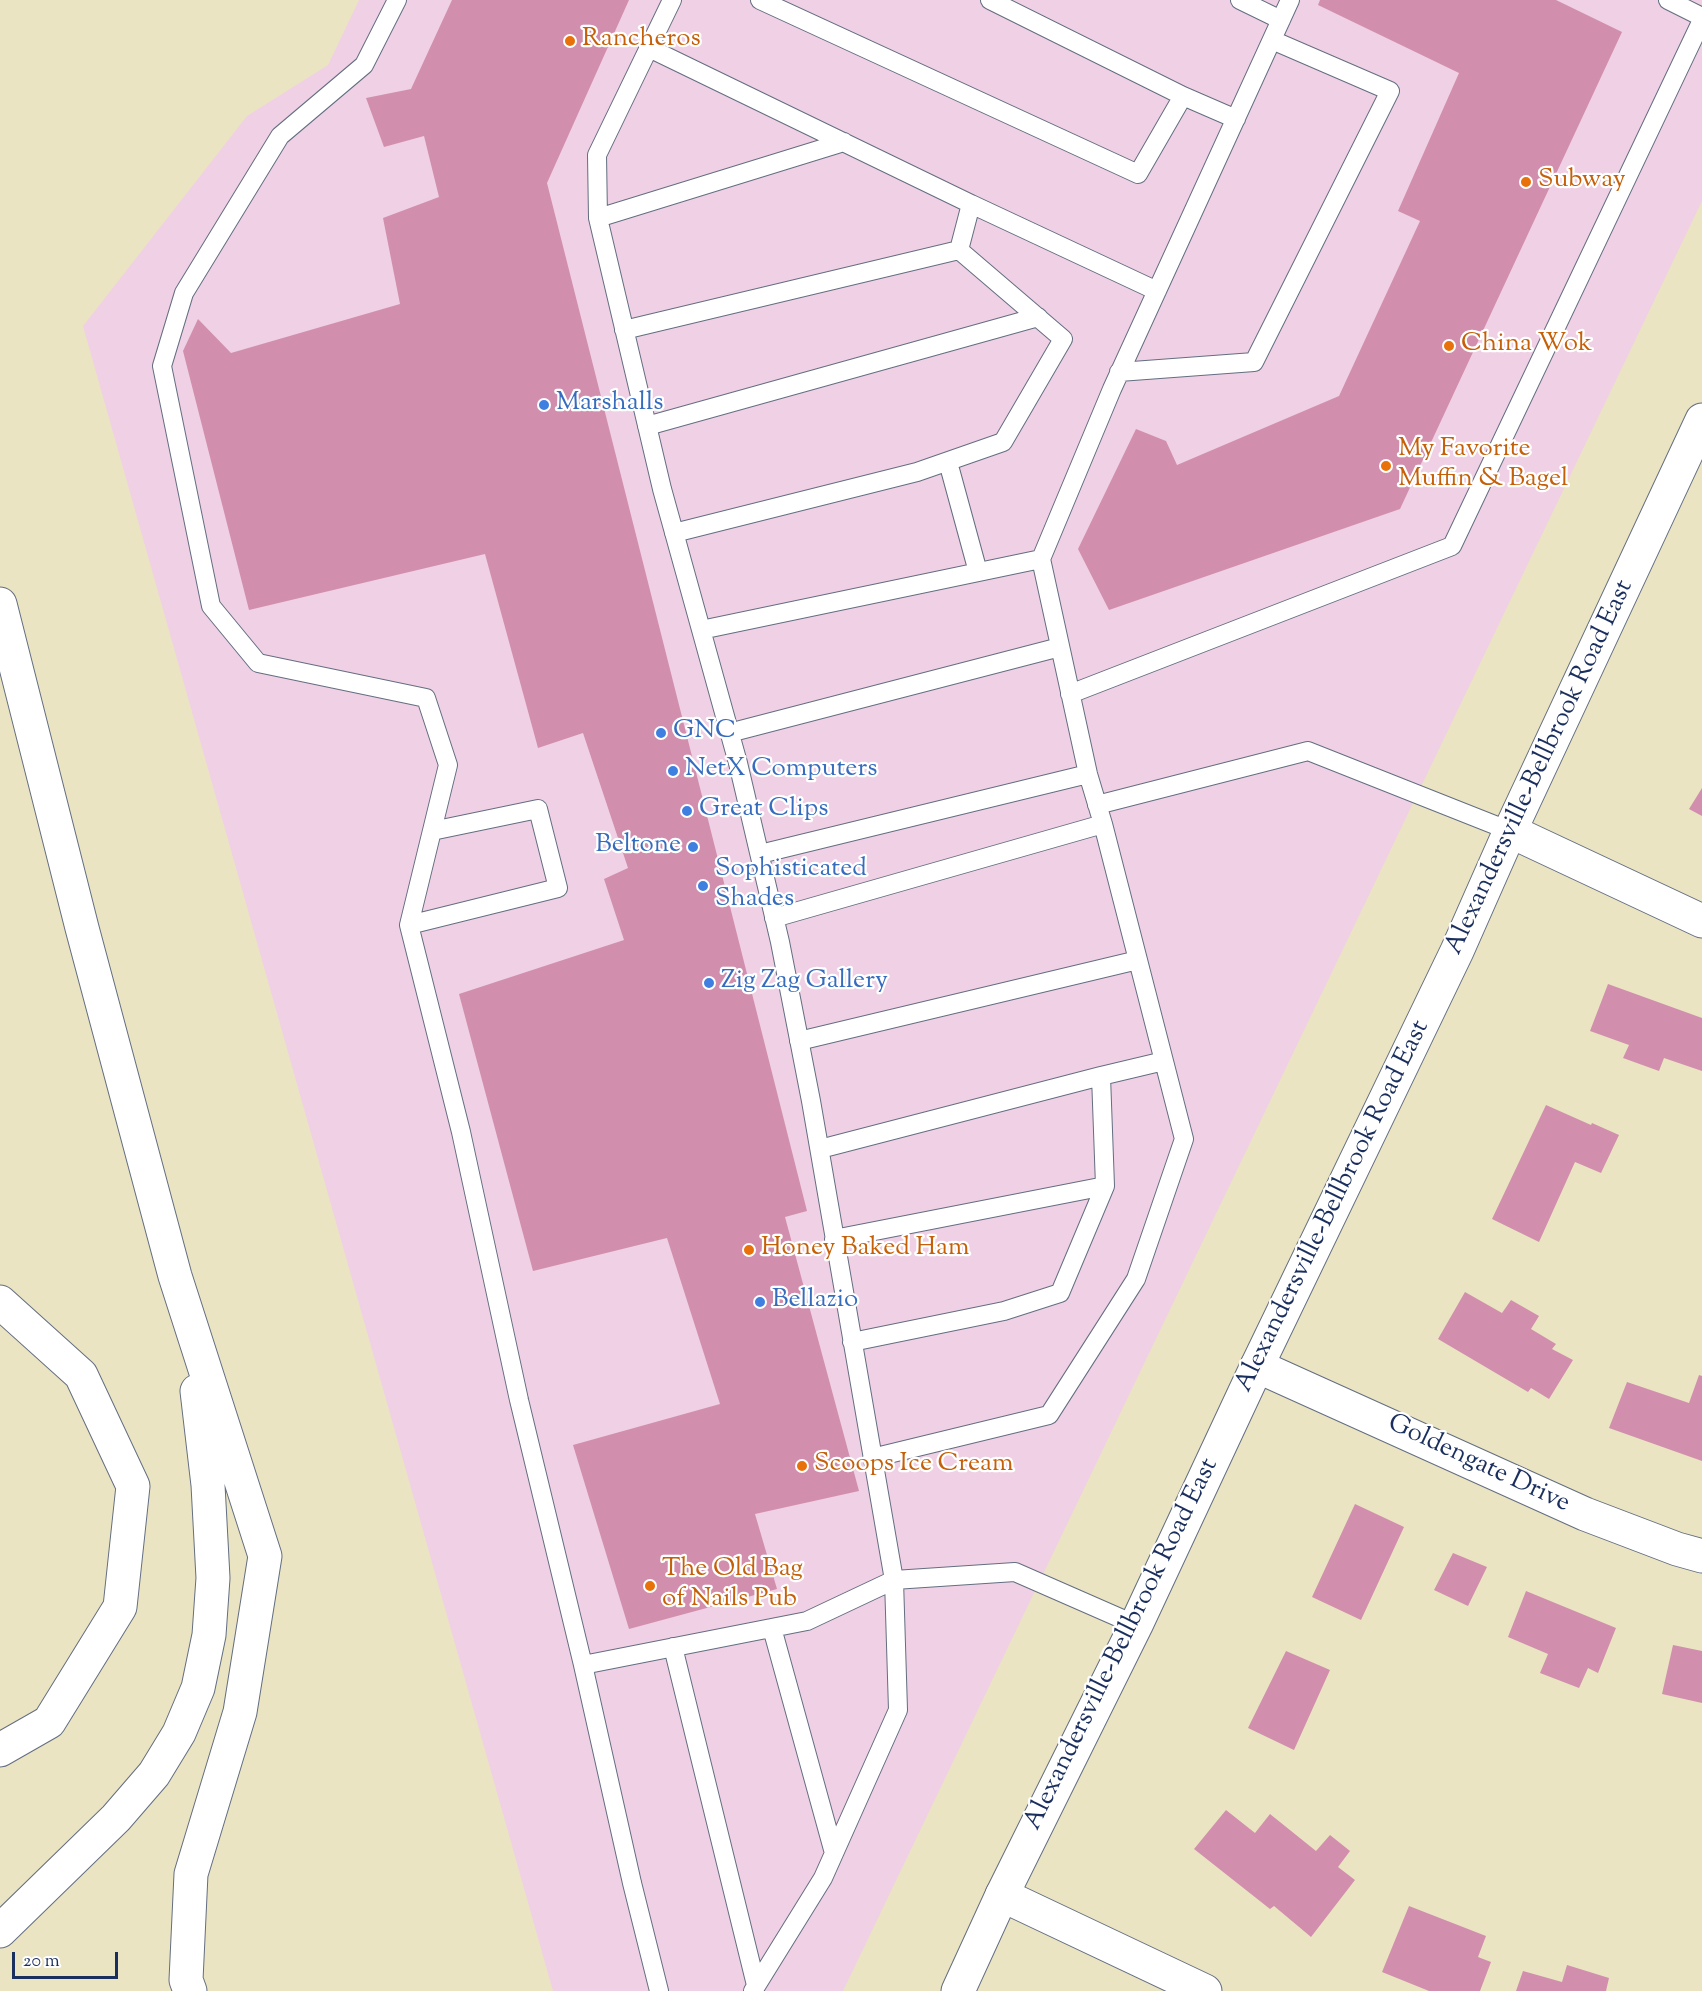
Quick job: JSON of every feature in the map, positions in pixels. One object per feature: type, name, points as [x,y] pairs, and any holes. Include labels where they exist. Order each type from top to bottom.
[{"type":"main road","name":"Alexandersville-Bellbrook Road East","points":[[958,1991],[1002,1895],[1136,1625],[1257,1366],[1457,951],[1510,831],[1702,420]]},
{"type":"main road","points":[[0,604],[82,928],[175,1276],[265,1556],[240,1712],[191,1874],[186,1980],[190,1991]]},
{"type":"main road","points":[[1510,831],[1702,921]]},
{"type":"main road","points":[[0,1302],[81,1375],[133,1486],[120,1607],[50,1722],[0,1750]]},
{"type":"main road","points":[[0,1931],[116,1818],[154,1774],[179,1733],[198,1688],[209,1635],[213,1578],[208,1485],[189,1320]]},
{"type":"main road","name":"Goldengate Drive","points":[[1257,1366],[1585,1514],[1677,1549],[1702,1556]]},
{"type":"main road","points":[[1002,1895],[1205,1991]]},
{"type":"lane","points":[[397,0],[364,65],[280,136],[184,293],[162,366],[211,606],[258,663],[426,698],[448,765],[409,925],[461,1132],[519,1400],[659,1991]]},
{"type":"lane","points":[[672,0],[597,155],[598,218],[647,426],[729,733],[774,918],[820,1149],[894,1580],[898,1710],[823,1878],[754,1988]]},
{"type":"lane","points":[[760,0],[1138,174],[1184,96]]},
{"type":"lane","points":[[990,0],[1184,96],[1236,119]]},
{"type":"lane","points":[[1240,0],[1281,20]]},
{"type":"lane","points":[[872,1458],[1049,1415],[1136,1279],[1184,1139],[1088,774],[1041,559],[1119,372],[1290,0]]},
{"type":"lane","points":[[1070,694],[1452,546],[1702,18],[1668,0]]},
{"type":"lane","points":[[1119,372],[1254,362],[1390,91],[1272,39]]},
{"type":"lane","points":[[649,48],[1157,291]]},
{"type":"lane","points":[[598,218],[844,142]]},
{"type":"lane","points":[[959,250],[971,204]]},
{"type":"lane","points":[[624,330],[959,250]]},
{"type":"lane","points":[[674,533],[916,472],[1003,442],[1063,339],[959,250]]},
{"type":"lane","points":[[647,426],[1038,317]]},
{"type":"lane","points":[[948,462],[978,572]]},
{"type":"lane","points":[[701,630],[1041,559]]},
{"type":"lane","points":[[729,733],[1060,647]]},
{"type":"lane","points":[[1097,805],[1308,751],[1510,831]]},
{"type":"lane","points":[[760,854],[1088,774]]},
{"type":"lane","points":[[409,925],[558,888],[538,809],[432,831]]},
{"type":"lane","points":[[774,918],[1103,824]]},
{"type":"lane","points":[[799,1041],[1138,960]]},
{"type":"lane","points":[[820,1149],[1164,1061]]},
{"type":"lane","points":[[852,1342],[1004,1311],[1060,1293],[1105,1185],[1101,1076]]},
{"type":"lane","points":[[834,1239],[1105,1185]]},
{"type":"lane","points":[[583,1665],[807,1620],[894,1580],[1015,1572],[1136,1625]]},
{"type":"lane","points":[[772,1628],[834,1853]]},
{"type":"lane","points":[[673,1647],[754,1988]]},
{"type":"shaded area","points":[[359,0],[1702,0],[1702,201],[843,1991],[553,1991],[83,326],[247,116],[328,65]]},
{"type":"building","points":[[452,0],[629,0],[547,183],[807,1211],[785,1217],[859,1491],[755,1514],[777,1589],[629,1629],[573,1445],[720,1404],[667,1238],[533,1271],[459,994],[624,940],[604,879],[628,868],[583,733],[538,748],[485,554],[249,610],[183,351],[198,319],[231,353],[400,304],[383,218],[439,197],[424,136],[384,147],[366,98],[411,89]]},
{"type":"building","points":[[1320,0],[1556,0],[1622,32],[1400,509],[1109,610],[1078,549],[1136,429],[1166,441],[1177,465],[1339,396],[1420,221],[1398,211],[1459,73],[1318,5]]},
{"type":"building","points":[[1702,788],[1702,816],[1689,809]]},
{"type":"building","points":[[1608,984],[1702,1018],[1702,1071],[1664,1058],[1659,1071],[1623,1058],[1629,1045],[1590,1031]]},
{"type":"building","points":[[1546,1105],[1619,1135],[1601,1173],[1575,1162],[1539,1242],[1492,1219]]},
{"type":"building","points":[[1465,1292],[1502,1313],[1511,1300],[1539,1316],[1531,1329],[1556,1344],[1552,1349],[1573,1360],[1549,1399],[1531,1388],[1528,1392],[1438,1339]]},
{"type":"building","points":[[1699,1375],[1702,1376],[1702,1461],[1609,1428],[1627,1382],[1689,1403]]},
{"type":"building","points":[[1355,1504],[1404,1527],[1361,1620],[1312,1597]]},
{"type":"building","points":[[1453,1553],[1487,1567],[1468,1606],[1434,1590]]},
{"type":"building","points":[[1526,1591],[1616,1628],[1598,1673],[1588,1668],[1579,1688],[1540,1673],[1548,1654],[1508,1637]]},
{"type":"building","points":[[1673,1645],[1702,1651],[1702,1703],[1662,1694]]},
{"type":"building","points":[[1286,1651],[1330,1670],[1294,1750],[1248,1728]]},
{"type":"building","points":[[1226,1810],[1255,1833],[1270,1814],[1316,1851],[1330,1835],[1350,1851],[1338,1867],[1355,1880],[1311,1937],[1274,1906],[1270,1909],[1194,1849]]},
{"type":"building","points":[[1409,1906],[1486,1936],[1478,1957],[1491,1962],[1480,1991],[1429,1991],[1382,1972]]},
{"type":"building","points":[[1567,1965],[1609,1978],[1606,1991],[1516,1991],[1523,1971],[1562,1982]]},
{"type":"place","name":"Rancheros","points":[[570,41]]},
{"type":"place","name":"Subway","points":[[1526,182]]},
{"type":"place","name":"China Wok","points":[[1449,346]]},
{"type":"place","name":"Marshalls","points":[[544,405]]},
{"type":"place","name":"My Favorite Muffin & Bagel","points":[[1386,466]]},
{"type":"place","name":"GNC","points":[[661,733]]},
{"type":"place","name":"NetX Computers","points":[[673,771]]},
{"type":"place","name":"Great Clips","points":[[687,811]]},
{"type":"place","name":"Beltone","points":[[693,847]]},
{"type":"place","name":"Sophisticated Shades","points":[[703,886]]},
{"type":"place","name":"Zig Zag Gallery","points":[[709,983]]},
{"type":"place","name":"Honey Baked Ham","points":[[749,1250]]},
{"type":"place","name":"Bellazio","points":[[760,1302]]},
{"type":"place","name":"Scoops Ice Cream","points":[[802,1466]]},
{"type":"place","name":"The Old Bag of Nails Pub","points":[[650,1586]]}]
